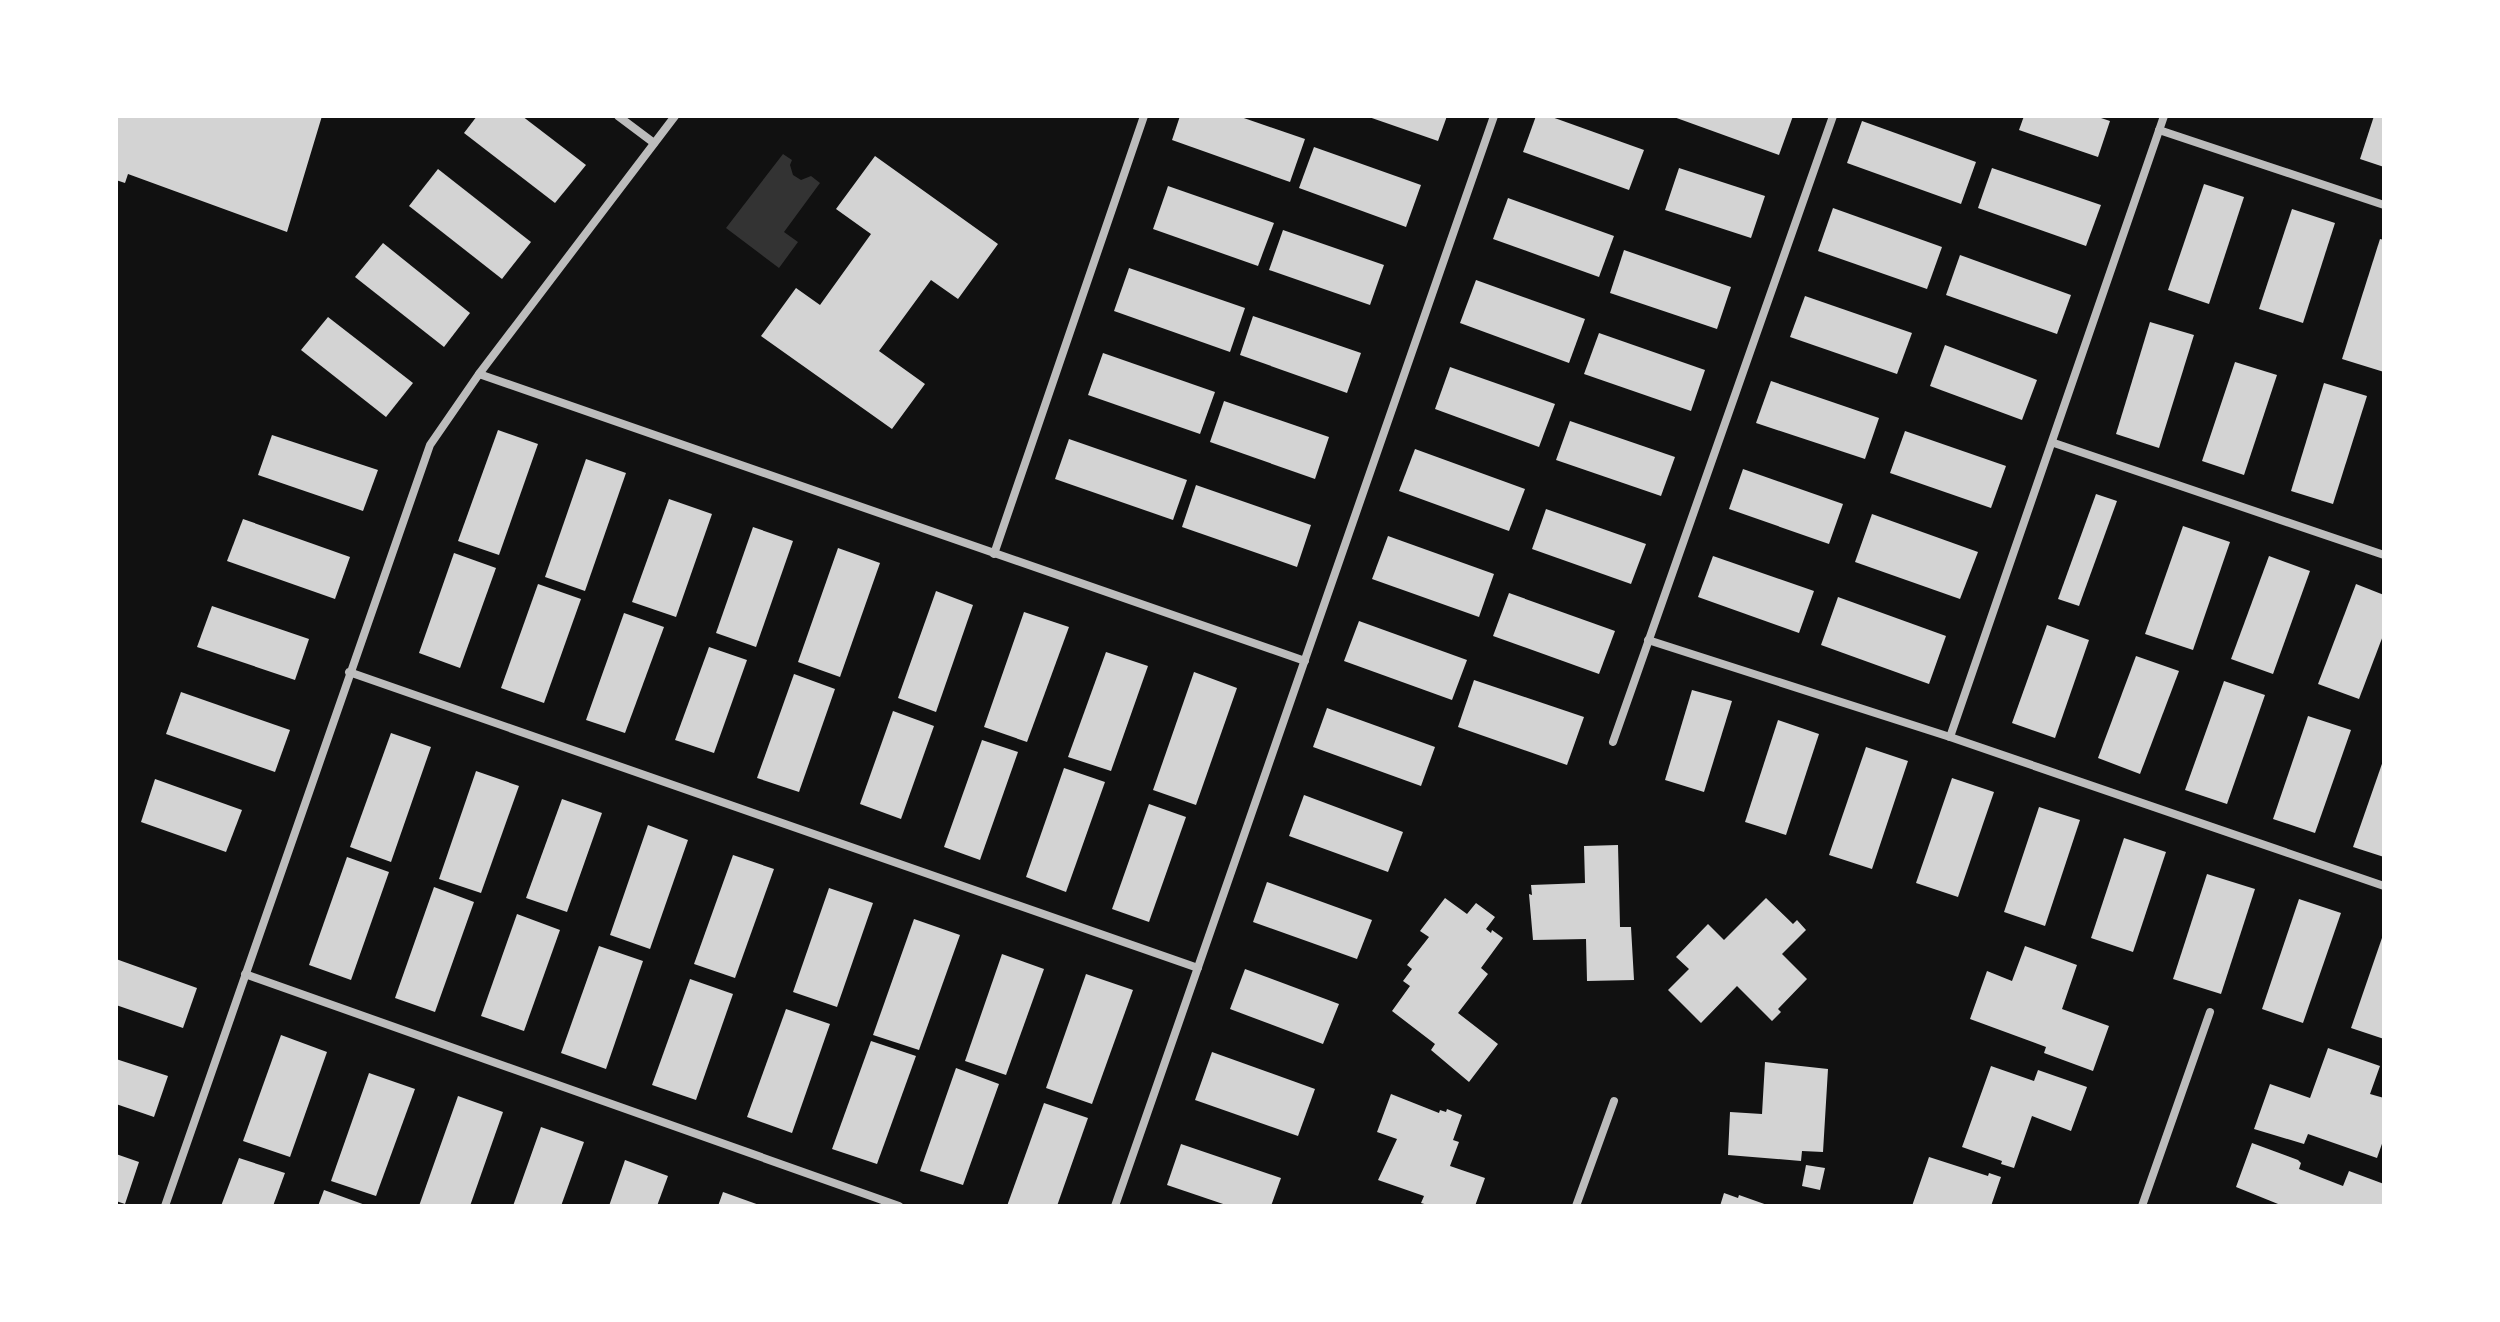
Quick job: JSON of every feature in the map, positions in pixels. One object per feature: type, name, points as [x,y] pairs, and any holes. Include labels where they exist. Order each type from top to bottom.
[{"type":"street","points":[[618,116],[654,143]]},
{"type":"street","points":[[165,1206],[430,445],[479,374],[675,116]]},
{"type":"street","points":[[994,554],[1144,116]]},
{"type":"street","points":[[1115,1206],[1494,116]]},
{"type":"street","points":[[1613,742],[1833,116]]},
{"type":"street","points":[[1950,737],[2054,443],[2164,116]]},
{"type":"street","points":[[2159,130],[2384,205]]},
{"type":"street","points":[[479,374],[1305,661]]},
{"type":"street","points":[[2054,443],[2384,555]]},
{"type":"street","points":[[1648,640],[1950,737],[2384,886]]},
{"type":"street","points":[[349,672],[1198,968]]},
{"type":"street","points":[[245,974],[899,1206]]},
{"type":"street","points":[[2142,1206],[2210,1012]]},
{"type":"street","points":[[1576,1206],[1614,1101]]},
{"type":"shaded area","points":[[783,154],[792,160],[793,175],[801,180],[811,176],[820,183],[784,232],[798,242],[779,268],[726,228]]},
{"type":"building","points":[[116,116],[322,116],[287,232],[128,174],[125,183],[116,180]]},
{"type":"building","points":[[477,116],[522,116],[586,165],[555,203],[464,133]]},
{"type":"building","points":[[1180,116],[1238,116],[1305,139],[1290,182],[1172,140]]},
{"type":"building","points":[[1366,116],[1447,116],[1438,141]]},
{"type":"building","points":[[1536,116],[1549,116],[1644,150],[1629,190],[1523,152]]},
{"type":"building","points":[[1671,116],[1793,116],[1779,155]]},
{"type":"building","points":[[2024,116],[2095,116],[2110,121],[2098,157],[2019,130]]},
{"type":"building","points":[[2374,116],[2384,116],[2384,167],[2360,159]]},
{"type":"building","points":[[1862,121],[1976,162],[1961,204],[1847,163]]},
{"type":"building","points":[[1314,147],[1421,185],[1406,227],[1299,188]]},
{"type":"building","points":[[875,156],[998,244],[958,299],[931,280],[879,351],[925,384],[892,429],[761,336],[796,288],[820,305],[871,234],[836,209]]},
{"type":"building","points":[[1679,168],[1765,196],[1751,238],[1665,210]]},
{"type":"building","points":[[1992,168],[2101,205],[2086,246],[1978,208]]},
{"type":"building","points":[[438,169],[531,242],[502,279],[409,206]]},
{"type":"building","points":[[2204,184],[2244,197],[2209,304],[2168,290]]},
{"type":"building","points":[[1168,186],[1274,223],[1258,266],[1153,229]]},
{"type":"building","points":[[1508,198],[1614,236],[1599,277],[1493,239]]},
{"type":"building","points":[[1833,208],[1942,247],[1927,289],[1818,251]]},
{"type":"building","points":[[2292,209],[2335,223],[2303,323],[2259,309]]},
{"type":"building","points":[[1283,230],[1384,265],[1370,305],[1269,270]]},
{"type":"building","points":[[2380,239],[2384,240],[2384,372],[2342,359]]},
{"type":"building","points":[[383,243],[470,313],[444,347],[355,277]]},
{"type":"building","points":[[1624,250],[1731,287],[1717,329],[1610,293]]},
{"type":"building","points":[[1960,255],[2071,295],[2057,334],[1946,295]]},
{"type":"building","points":[[1129,268],[1245,308],[1230,352],[1114,311]]},
{"type":"building","points":[[1476,280],[1585,319],[1569,363],[1460,323]]},
{"type":"building","points":[[1805,296],[1912,333],[1897,374],[1790,337]]},
{"type":"building","points":[[1253,316],[1361,353],[1347,393],[1240,355]]},
{"type":"building","points":[[328,317],[413,383],[386,417],[301,350]]},
{"type":"building","points":[[2150,322],[2194,335],[2159,448],[2116,434]]},
{"type":"building","points":[[1599,333],[1705,370],[1691,411],[1584,374]]},
{"type":"building","points":[[1945,345],[2037,380],[2022,420],[1930,386]]},
{"type":"building","points":[[1103,353],[1215,392],[1200,434],[1088,395]]},
{"type":"building","points":[[2235,362],[2277,375],[2244,475],[2202,461]]},
{"type":"building","points":[[1450,367],[1555,404],[1539,447],[1435,409]]},
{"type":"building","points":[[1771,381],[1879,418],[1865,459],[1756,423]]},
{"type":"building","points":[[2324,383],[2367,396],[2333,504],[2291,491]]},
{"type":"building","points":[[1224,401],[1329,437],[1315,479],[1210,442]]},
{"type":"building","points":[[1570,421],[1675,457],[1661,496],[1556,460]]},
{"type":"building","points":[[498,430],[538,444],[499,555],[458,541]]},
{"type":"building","points":[[1905,431],[2006,466],[1991,508],[1890,473]]},
{"type":"building","points":[[272,435],[378,470],[363,511],[258,475]]},
{"type":"building","points":[[1069,439],[1187,480],[1173,520],[1055,479]]},
{"type":"building","points":[[1415,449],[1525,489],[1509,531],[1399,491]]},
{"type":"building","points":[[586,459],[626,473],[585,591],[545,577]]},
{"type":"building","points":[[1743,469],[1843,504],[1829,544],[1729,509]]},
{"type":"building","points":[[1196,485],[1311,525],[1297,567],[1182,527]]},
{"type":"building","points":[[2096,494],[2117,501],[2079,606],[2058,599]]},
{"type":"building","points":[[669,499],[712,514],[676,617],[632,602]]},
{"type":"building","points":[[1546,509],[1646,544],[1631,584],[1532,549]]},
{"type":"building","points":[[1872,514],[1978,552],[1960,599],[1855,562]]},
{"type":"building","points":[[243,519],[350,557],[335,599],[227,561]]},
{"type":"building","points":[[2183,526],[2230,542],[2193,650],[2145,634]]},
{"type":"building","points":[[753,527],[793,541],[756,647],[716,633]]},
{"type":"building","points":[[1388,536],[1494,574],[1479,617],[1372,579]]},
{"type":"building","points":[[838,548],[880,563],[840,677],[798,662]]},
{"type":"building","points":[[454,553],[496,568],[460,668],[419,653]]},
{"type":"building","points":[[1713,556],[1814,591],[1799,633],[1698,597]]},
{"type":"building","points":[[2269,556],[2310,571],[2273,674],[2231,659]]},
{"type":"building","points":[[538,584],[581,599],[544,703],[501,688]]},
{"type":"building","points":[[2356,584],[2384,595],[2384,633],[2359,699],[2318,684]]},
{"type":"building","points":[[936,591],[973,605],[936,712],[898,698]]},
{"type":"building","points":[[1509,593],[1615,631],[1599,674],[1493,636]]},
{"type":"building","points":[[1838,597],[1946,636],[1929,684],[1821,645]]},
{"type":"building","points":[[212,606],[309,639],[295,680],[197,647]]},
{"type":"building","points":[[1024,612],[1069,627],[1027,742],[984,727]]},
{"type":"building","points":[[624,613],[664,627],[625,733],[586,720]]},
{"type":"building","points":[[1359,621],[1467,660],[1452,700],[1344,661]]},
{"type":"building","points":[[2047,625],[2089,640],[2055,738],[2012,723]]},
{"type":"building","points":[[709,647],[747,660],[714,753],[675,740]]},
{"type":"building","points":[[1106,652],[1148,666],[1111,771],[1068,757]]},
{"type":"building","points":[[2136,656],[2179,671],[2140,774],[2098,758]]},
{"type":"building","points":[[1194,672],[1237,688],[1196,805],[1153,790]]},
{"type":"building","points":[[794,674],[835,689],[799,792],[757,778]]},
{"type":"building","points":[[1474,680],[1584,717],[1567,765],[1458,727]]},
{"type":"building","points":[[2224,681],[2265,695],[2227,804],[2185,790]]},
{"type":"building","points":[[1692,690],[1732,701],[1704,792],[1665,780]]},
{"type":"building","points":[[181,692],[290,730],[275,772],[166,734]]},
{"type":"building","points":[[1327,708],[1435,747],[1421,786],[1313,747]]},
{"type":"building","points":[[893,711],[934,726],[901,819],[860,804]]},
{"type":"building","points":[[2308,716],[2351,730],[2315,833],[2273,819]]},
{"type":"building","points":[[1778,720],[1819,734],[1786,835],[1745,822]]},
{"type":"building","points":[[391,733],[431,747],[391,862],[350,847]]},
{"type":"building","points":[[982,740],[1018,752],[980,860],[944,847]]},
{"type":"building","points":[[1866,747],[1908,761],[1872,869],[1829,855]]},
{"type":"building","points":[[2384,758],[2384,857],[2353,847]]},
{"type":"building","points":[[1064,768],[1105,782],[1066,892],[1026,877]]},
{"type":"building","points":[[476,771],[519,786],[481,893],[439,879]]},
{"type":"building","points":[[1952,778],[1994,792],[1958,897],[1916,883]]},
{"type":"building","points":[[155,779],[242,810],[226,852],[141,822]]},
{"type":"building","points":[[1304,795],[1403,832],[1388,872],[1289,836]]},
{"type":"building","points":[[562,799],[602,813],[567,912],[526,898]]},
{"type":"building","points":[[1149,804],[1186,817],[1149,922],[1112,909]]},
{"type":"building","points":[[2039,807],[2080,820],[2045,926],[2004,912]]},
{"type":"building","points":[[648,825],[688,840],[650,949],[610,935]]},
{"type":"building","points":[[2124,838],[2166,852],[2133,952],[2091,938]]},
{"type":"building","points":[[1618,845],[1620,927],[1631,927],[1634,980],[1587,981],[1586,939],[1533,940],[1531,885],[1585,883],[1584,846]]},
{"type":"building","points":[[733,855],[774,869],[735,978],[694,964]]},
{"type":"building","points":[[347,857],[389,872],[351,980],[309,965]]},
{"type":"building","points":[[2207,874],[2255,889],[2221,994],[2173,979]]},
{"type":"building","points":[[1267,882],[1372,920],[1357,959],[1253,922]]},
{"type":"building","points":[[434,887],[474,902],[435,1012],[395,998]]},
{"type":"building","points":[[829,888],[873,903],[837,1007],[793,992]]},
{"type":"building","points":[[1445,898],[1467,914],[1476,903],[1495,917],[1486,929],[1503,938],[1481,968],[1488,974],[1458,1013],[1498,1044],[1469,1082],[1431,1050],[1435,1044],[1392,1011],[1410,986],[1403,981],[1412,969],[1407,965],[1429,937],[1420,931]]},
{"type":"building","points":[[1766,898],[1793,924],[1797,920],[1806,930],[1782,954],[1807,979],[1778,1009],[1781,1012],[1772,1021],[1737,986],[1701,1023],[1668,990],[1689,969],[1676,957],[1708,924],[1724,940]]},
{"type":"building","points":[[2299,899],[2341,913],[2303,1023],[2262,1009]]},
{"type":"building","points":[[517,914],[560,930],[524,1031],[481,1016]]},
{"type":"building","points":[[914,919],[960,935],[919,1050],[873,1035]]},
{"type":"building","points":[[2384,932],[2384,1039],[2351,1028]]},
{"type":"building","points":[[599,946],[643,961],[606,1069],[561,1053]]},
{"type":"building","points":[[2025,946],[2077,965],[2062,1009],[2109,1026],[2093,1071],[2044,1053],[2046,1047],[1970,1019],[1987,971],[2012,981]]},
{"type":"building","points":[[1002,954],[1044,969],[1006,1075],[965,1061]]},
{"type":"building","points":[[116,959],[197,988],[183,1028],[116,1005]]},
{"type":"building","points":[[1245,969],[1339,1004],[1323,1044],[1230,1009]]},
{"type":"building","points":[[1086,974],[1133,990],[1092,1104],[1046,1088]]},
{"type":"building","points":[[690,979],[733,994],[696,1100],[652,1085]]},
{"type":"building","points":[[786,1009],[830,1024],[792,1133],[747,1117]]},
{"type":"building","points":[[281,1035],[327,1052],[290,1157],[243,1141]]},
{"type":"building","points":[[871,1041],[916,1056],[877,1164],[832,1149]]},
{"type":"building","points":[[2328,1048],[2380,1066],[2370,1094],[2384,1098],[2384,1138],[2377,1158],[2308,1134],[2304,1144],[2254,1129],[2270,1084],[2310,1098]]},
{"type":"building","points":[[1212,1052],[1315,1089],[1298,1136],[1195,1100]]},
{"type":"building","points":[[116,1059],[168,1076],[154,1117],[116,1104]]},
{"type":"building","points":[[1765,1062],[1828,1069],[1823,1152],[1802,1151],[1801,1161],[1728,1155],[1730,1112],[1762,1114]]},
{"type":"building","points":[[1991,1066],[2034,1081],[2038,1070],[2087,1087],[2071,1131],[2032,1116],[2014,1168],[1962,1147]]},
{"type":"building","points":[[956,1068],[999,1084],[963,1185],[920,1171]]},
{"type":"building","points":[[369,1073],[415,1089],[376,1196],[331,1181]]},
{"type":"building","points":[[1391,1094],[1439,1113],[1447,1109],[1462,1115],[1453,1140],[1459,1142],[1450,1166],[1485,1178],[1475,1206],[1431,1206],[1421,1203],[1424,1196],[1378,1180],[1397,1139],[1377,1132]]},
{"type":"building","points":[[458,1096],[503,1112],[470,1206],[419,1206]]},
{"type":"building","points":[[1044,1103],[1088,1118],[1057,1206],[1007,1206]]},
{"type":"building","points":[[541,1127],[584,1142],[561,1206],[513,1206]]},
{"type":"building","points":[[2252,1143],[2298,1160],[2301,1163],[2299,1169],[2343,1186],[2349,1171],[2384,1184],[2384,1206],[2283,1206],[2236,1187]]},
{"type":"building","points":[[1181,1144],[1281,1178],[1271,1206],[1229,1206],[1167,1185]]},
{"type":"building","points":[[116,1154],[139,1162],[125,1204],[116,1201]]},
{"type":"building","points":[[1929,1157],[1988,1176],[1989,1173],[2001,1177],[1991,1206],[1912,1206]]},
{"type":"building","points":[[239,1158],[285,1173],[273,1206],[221,1206]]},
{"type":"building","points":[[625,1160],[668,1176],[657,1206],[609,1206]]},
{"type":"building","points":[[1806,1165],[1825,1168],[1820,1190],[1802,1186]]},
{"type":"building","points":[[324,1190],[368,1206],[318,1206]]},
{"type":"building","points":[[723,1192],[762,1206],[718,1206]]},
{"type":"building","points":[[1724,1193],[1738,1198],[1739,1195],[1770,1206],[1720,1206]]}]
